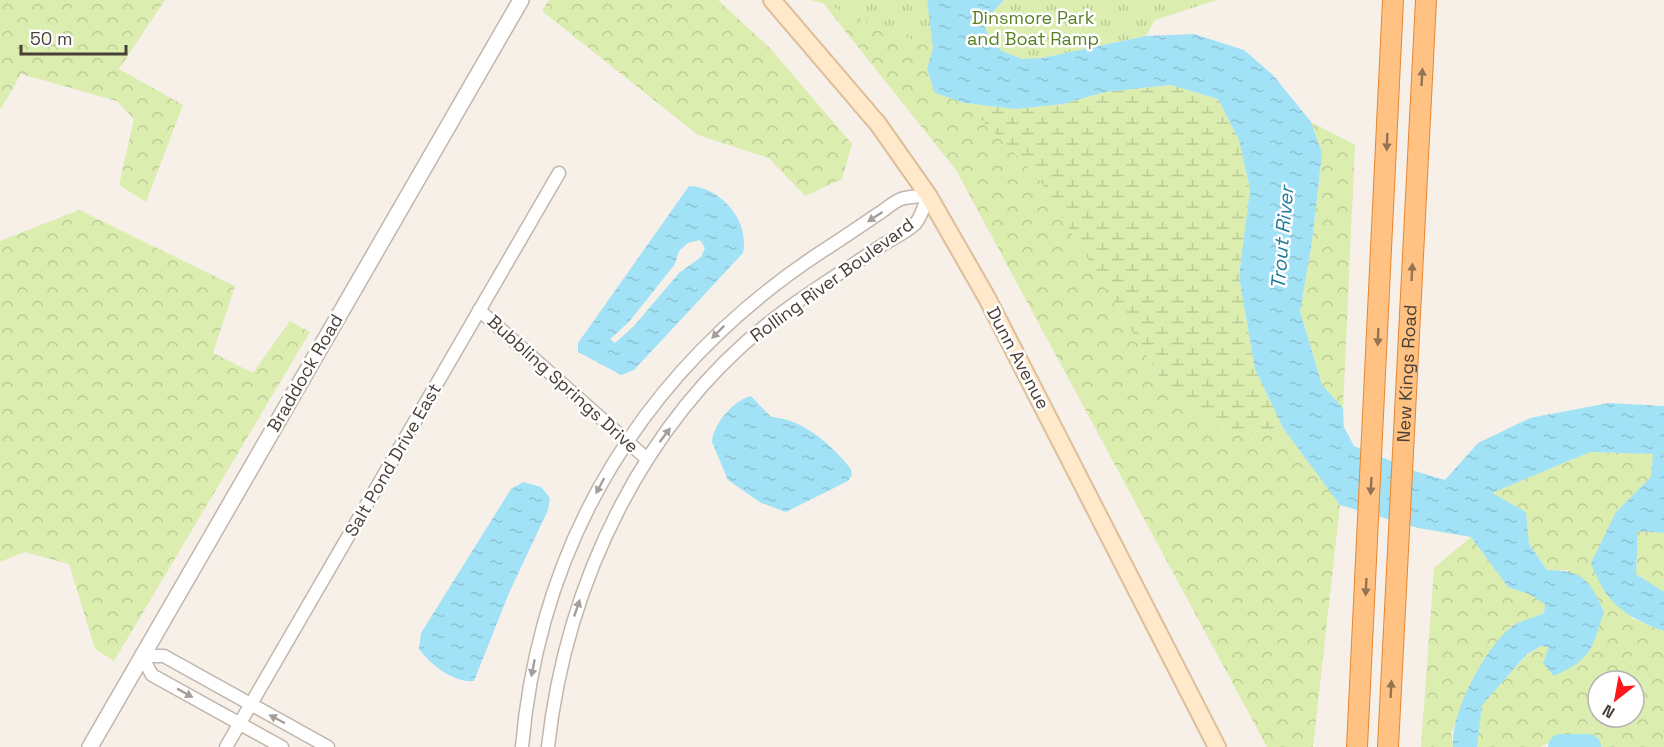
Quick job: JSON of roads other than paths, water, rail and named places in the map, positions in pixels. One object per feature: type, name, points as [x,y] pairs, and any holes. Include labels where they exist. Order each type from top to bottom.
[{"type":"highway","name":"New Kings Road","points":[[1357,747],[1392,1]]},
{"type":"highway","name":"New Kings Road","points":[[1388,747],[1428,2]]},
{"type":"main road","name":"Dunn Avenue","points":[[772,0],[878,124],[928,195],[987,298],[1217,747]]},
{"type":"street","name":"Braddock Road","points":[[90,747],[521,0]]},
{"type":"street","name":"Salt Pond Drive East","points":[[226,747],[559,172]]},
{"type":"street","name":"Rolling River Boulevard","points":[[522,747],[525,713],[538,647],[558,576],[601,484],[626,442],[660,394],[687,362],[726,324],[778,281],[901,200],[928,195]]},
{"type":"street","name":"Rolling River Boulevard","points":[[548,747],[561,664],[576,611],[617,512],[648,459],[694,397],[745,343],[780,314],[917,223],[928,195]]},
{"type":"street","name":"Bubbling Springs Drive","points":[[479,310],[648,459]]},
{"type":"street","points":[[282,747],[152,675],[142,656],[164,656],[328,747]]},
{"type":"water","name":"Trout River","points":[[927,0],[1004,0],[991,14],[985,28],[991,41],[1002,51],[1022,59],[1042,58],[1146,36],[1194,34],[1244,50],[1273,75],[1311,122],[1322,153],[1312,242],[1300,311],[1322,385],[1343,408],[1344,427],[1354,446],[1418,472],[1445,480],[1478,443],[1530,418],[1609,403],[1664,406],[1664,533],[1638,531],[1636,574],[1664,592],[1664,631],[1638,620],[1618,607],[1603,589],[1591,563],[1616,512],[1651,477],[1653,454],[1590,452],[1492,493],[1526,512],[1529,544],[1547,570],[1570,572],[1584,579],[1590,585],[1604,612],[1593,644],[1584,658],[1554,676],[1543,663],[1549,647],[1541,646],[1527,654],[1482,705],[1477,747],[1453,747],[1457,718],[1463,701],[1490,651],[1500,638],[1517,623],[1544,613],[1545,604],[1529,594],[1508,587],[1471,537],[1418,528],[1340,505],[1283,428],[1255,369],[1239,277],[1250,189],[1239,140],[1218,99],[1171,85],[1105,92],[1063,104],[1016,109],[965,103],[935,93],[927,69],[933,48]]},
{"type":"water","points":[[689,186],[712,192],[731,208],[742,229],[743,253],[634,370],[621,375],[578,352],[578,343]],"holes":[[[700,240],[705,248],[701,257],[679,273],[634,326],[615,343],[610,339],[629,322],[675,264],[679,251],[688,243]]]},
{"type":"water","points":[[751,396],[771,417],[805,428],[826,443],[851,469],[852,475],[848,481],[786,512],[761,503],[728,480],[712,442],[713,435],[720,421],[731,408],[744,398]]},
{"type":"water","points":[[523,482],[541,487],[550,498],[548,510],[509,593],[474,681],[459,679],[436,667],[419,649],[421,633],[511,489]]},
{"type":"waterway","points":[[1561,747],[1588,747]]},
{"type":"park label","name":"Dinsmore Park and Boat Ramp","points":[[1033,28]]}]
